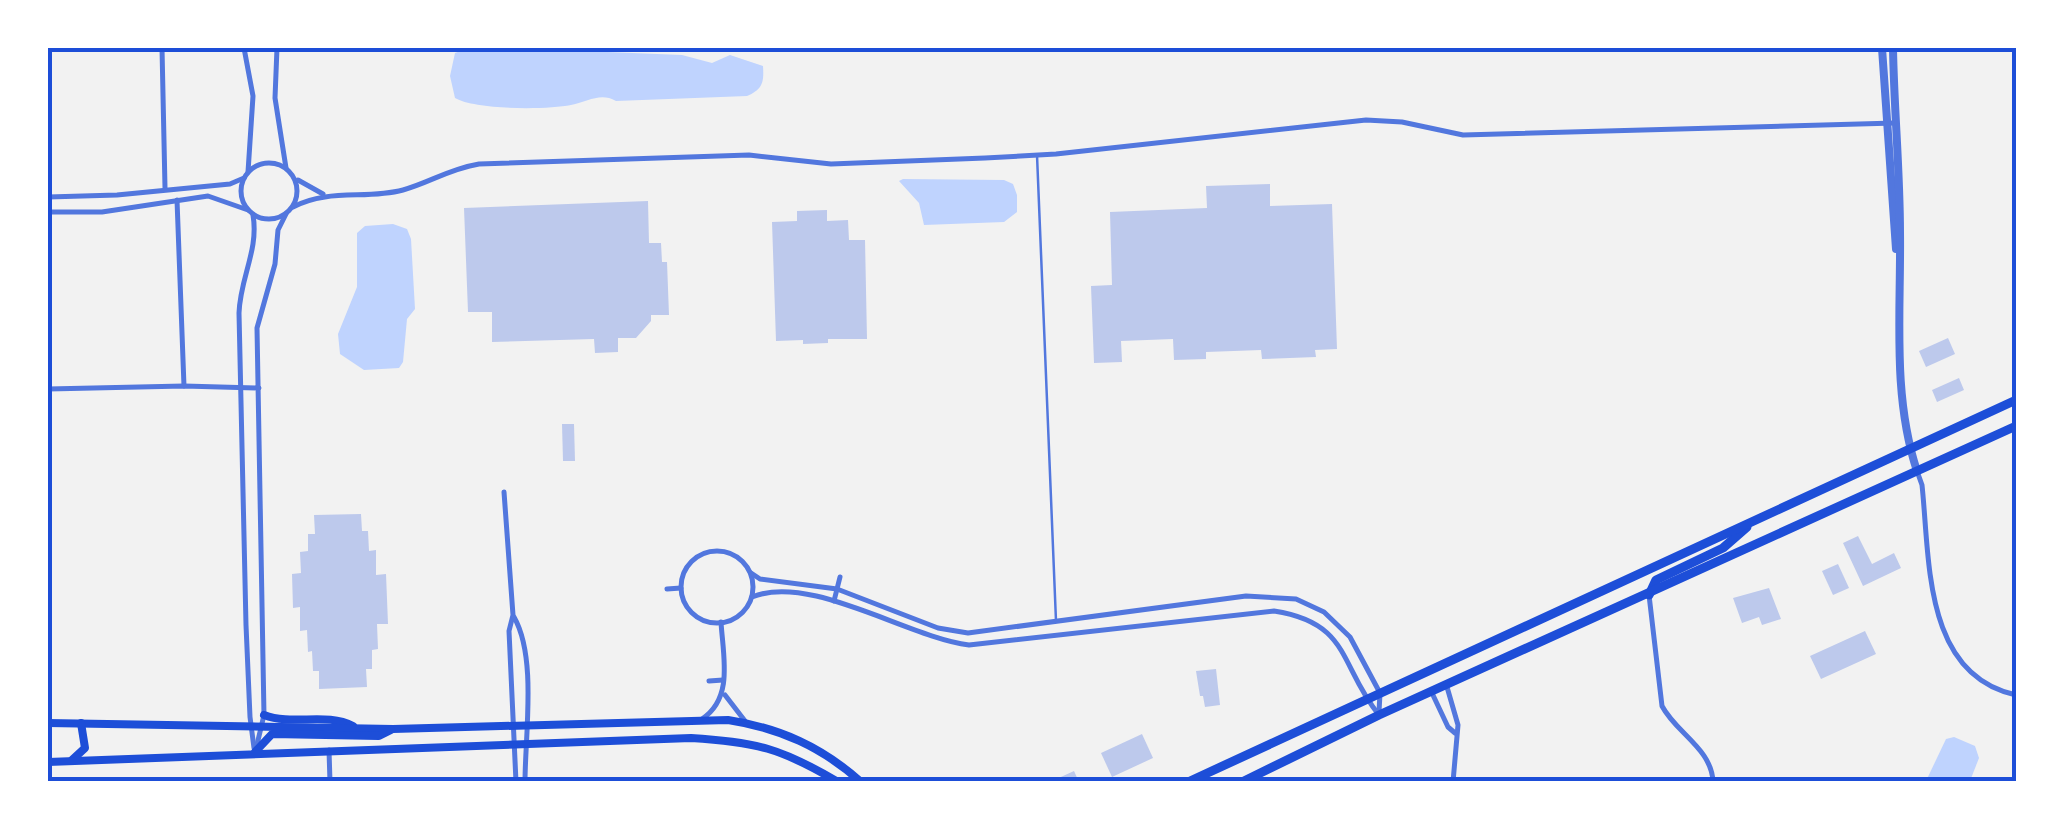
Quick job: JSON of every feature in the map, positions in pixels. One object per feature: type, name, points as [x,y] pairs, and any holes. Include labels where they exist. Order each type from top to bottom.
[{"type":"main road","points":[[1192,780],[2016,400]]},
{"type":"main road","points":[[1242,782],[2016,426]]},
{"type":"main road","points":[[1649,595],[1656,580],[1723,548],[1757,519]]},
{"type":"main road","points":[[264,716],[280,720],[341,720],[357,728]]},
{"type":"main road","points":[[48,722],[357,728],[702,720],[747,723],[808,743],[862,782]]},
{"type":"main road","points":[[72,760],[85,748],[81,723]]},
{"type":"main road","points":[[255,752],[272,734],[379,736],[393,728]]},
{"type":"main road","points":[[48,762],[691,738],[744,741],[800,760],[838,782]]},
{"type":"street","points":[[162,48],[165,188]]},
{"type":"street","points":[[244,48],[253,96],[241,195],[250,212],[255,246],[239,297],[246,599],[255,752]]},
{"type":"street","points":[[277,48],[275,98],[286,168]]},
{"type":"street","points":[[1882,48],[1891,123]]},
{"type":"street","points":[[1893,48],[1893,234],[1899,263],[1901,399],[1910,449],[1922,485],[1932,593],[1948,642],[1967,668],[1992,686],[2016,695]]},
{"type":"street","points":[[256,726],[264,716],[259,315],[271,281],[278,230],[293,207],[326,195],[392,192],[456,167],[479,164],[749,155],[831,164],[1037,155],[1366,120],[1402,122],[1463,135],[1891,123]]},
{"type":"street","points":[[48,124],[48,246]]},
{"type":"street","points":[[48,197],[230,184],[266,163],[286,168],[302,184],[326,195]]},
{"type":"street","points":[[293,207],[298,191],[294,176]]},
{"type":"street","points":[[48,212],[102,212],[208,196],[270,220],[286,214]]},
{"type":"street","points":[[177,200],[184,386]]},
{"type":"street","points":[[48,389],[259,388]]},
{"type":"street","points":[[504,492],[513,616],[509,631],[514,781],[525,780],[527,743],[526,660],[520,628],[513,616]]},
{"type":"street","points":[[709,552],[734,554],[760,579],[837,590],[958,632],[988,633],[1246,596],[1296,599],[1324,612],[1340,625],[1360,652],[1380,693],[1379,716],[1333,637],[1296,614],[1274,611],[987,644],[958,644],[834,601],[784,593],[764,592],[752,597],[737,617],[721,622],[699,617],[689,609],[681,588],[689,564],[709,552]]},
{"type":"street","points":[[750,572],[752,597]]},
{"type":"street","points":[[834,601],[840,577]]},
{"type":"street","points":[[667,588],[681,588]]},
{"type":"street","points":[[1649,595],[1662,706],[1671,722],[1710,762],[1713,782]]},
{"type":"street","points":[[246,599],[264,599]]},
{"type":"street","points":[[1156,608],[1158,623]]},
{"type":"street","points":[[702,720],[717,708],[724,692],[721,622]]},
{"type":"street","points":[[1056,622],[1058,635]]},
{"type":"street","points":[[958,632],[958,644]]},
{"type":"street","points":[[708,681],[724,680]]},
{"type":"street","points":[[1447,687],[1457,718],[1453,782]]},
{"type":"street","points":[[724,692],[747,723]]},
{"type":"street","points":[[1432,693],[1448,727],[1456,732]]},
{"type":"street","points":[[329,750],[330,782]]},
{"type":"street","points":[[462,782],[490,782]]},
{"type":"lane","points":[[1037,155],[1056,622]]},
{"type":"water","points":[[505,48],[682,55],[712,63],[730,55],[763,66],[763,76],[759,88],[747,96],[616,101],[599,98],[560,107],[529,108],[478,105],[455,98],[450,76],[455,53]]},
{"type":"water","points":[[1004,180],[1013,184],[1017,212],[1004,222],[924,225],[919,203],[899,181]]},
{"type":"water","points":[[393,224],[407,229],[411,239],[415,309],[407,319],[399,368],[364,370],[340,354],[338,334],[357,287],[357,233],[365,226]]},
{"type":"water","points":[[1954,737],[1975,746],[1979,758],[1970,781],[1926,781],[1946,739]]},
{"type":"building","points":[[1270,184],[1270,206],[1332,204],[1337,349],[1315,350],[1316,357],[1262,359],[1261,350],[1206,352],[1206,359],[1174,360],[1173,339],[1121,341],[1122,362],[1094,363],[1091,286],[1112,285],[1110,212],[1207,208],[1206,186]]},
{"type":"building","points":[[648,201],[649,243],[661,243],[662,262],[667,262],[669,315],[651,315],[651,321],[636,338],[618,338],[618,352],[595,353],[594,339],[492,342],[492,312],[468,312],[464,208]]},
{"type":"building","points":[[827,210],[827,221],[848,220],[849,240],[865,240],[867,339],[828,339],[828,343],[803,344],[803,340],[776,341],[772,222],[797,221],[797,211]]},
{"type":"building","points":[[1948,338],[1955,354],[1926,367],[1919,351]]},
{"type":"building","points":[[1959,378],[1964,390],[1937,402],[1932,390]]},
{"type":"building","points":[[562,424],[574,424],[575,461],[563,461]]},
{"type":"building","points":[[361,514],[362,531],[368,531],[369,551],[376,550],[376,575],[386,574],[388,624],[377,624],[378,649],[372,650],[372,669],[366,669],[367,687],[319,689],[319,671],[313,671],[307,630],[300,631],[300,607],[293,608],[292,574],[301,573],[300,552],[308,551],[308,534],[315,534],[314,515]]},
{"type":"building","points":[[1858,536],[1872,564],[1894,553],[1901,568],[1863,586],[1843,543]]},
{"type":"building","points":[[1838,564],[1849,588],[1833,595],[1822,571]]},
{"type":"building","points":[[1769,588],[1781,619],[1762,625],[1759,617],[1742,623],[1733,598]]},
{"type":"building","points":[[1865,631],[1876,654],[1821,679],[1810,656]]},
{"type":"building","points":[[1216,669],[1220,705],[1205,707],[1196,671]]},
{"type":"building","points":[[1142,734],[1153,758],[1112,777],[1101,753]]},
{"type":"building","points":[[1074,771],[1079,782],[1050,782]]}]
